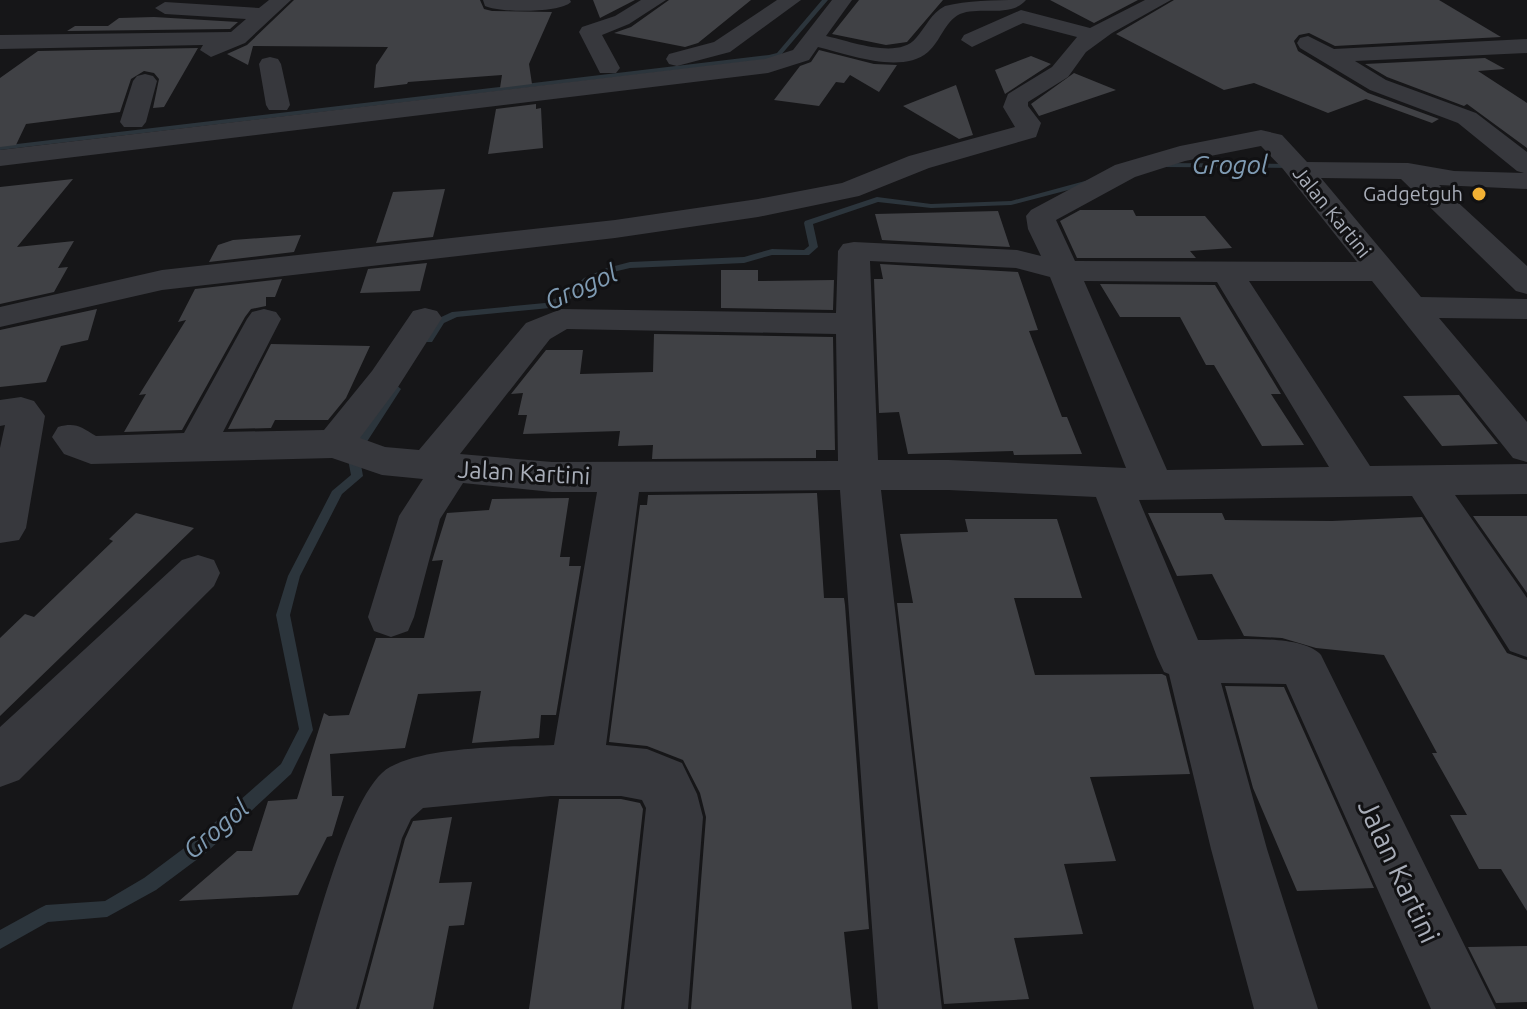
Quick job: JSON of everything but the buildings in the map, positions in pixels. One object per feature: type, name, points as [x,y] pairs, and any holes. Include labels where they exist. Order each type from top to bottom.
[{"type":"street","points":[[495,0],[492,2],[499,5],[556,1],[580,8],[592,22],[608,68]]},
{"type":"street","points":[[592,22],[622,20],[656,0]]},
{"type":"street","points":[[0,137],[608,68],[705,53],[745,33],[791,0]]},
{"type":"street","points":[[0,158],[768,66],[801,55],[842,0]]},
{"type":"street","points":[[813,39],[884,54],[909,54],[921,47],[946,14],[956,9],[1016,0]]},
{"type":"street","points":[[0,317],[162,280],[615,229],[758,208],[849,190],[919,162],[1027,132],[1028,123],[1014,103],[1021,94],[1060,72],[1078,47],[1093,35],[1129,13],[1161,0]]},
{"type":"street","points":[[165,8],[273,7]]},
{"type":"street","points":[[181,61],[237,38],[273,7]]},
{"type":"street","points":[[972,40],[1021,16],[1093,35]]},
{"type":"street","points":[[0,42],[237,38]]},
{"type":"street","points":[[1524,53],[1319,50],[1388,89],[1467,118],[1527,166]]},
{"type":"street","points":[[270,64],[278,105]]},
{"type":"street","points":[[133,122],[145,81]]},
{"type":"street","name":"Jalan Kartini","points":[[1464,1009],[1301,666],[1298,663],[1190,661],[1181,657],[1176,648],[1132,484],[1064,271],[1043,229],[1041,216],[1115,176],[1180,154],[1261,138],[1273,141],[1527,448]]},
{"type":"street","points":[[1454,168],[1527,166]]},
{"type":"street","points":[[1296,167],[1408,171],[1454,179],[1527,181]]},
{"type":"street","points":[[1408,171],[1527,284]]},
{"type":"street","points":[[910,1009],[859,475],[853,253],[856,250],[1017,259],[1064,271],[1380,271]]},
{"type":"street","points":[[1227,272],[1358,481]]},
{"type":"street","points":[[1410,307],[1527,309]]},
{"type":"street","points":[[354,451],[385,379],[425,318]]},
{"type":"street","points":[[196,447],[264,319]]},
{"type":"street","name":"Jalan Kartini","points":[[440,468],[538,331],[549,323],[561,319],[853,324]]},
{"type":"street","points":[[0,413],[21,410],[26,416],[4,528]]},
{"type":"street","points":[[72,437],[91,450],[196,447],[354,451],[440,468],[420,516],[391,617]]},
{"type":"street","name":"Jalan Kartini","points":[[440,468],[552,477],[988,476],[1132,484],[1527,479]]},
{"type":"street","points":[[576,770],[620,477]]},
{"type":"street","points":[[1423,480],[1527,637]]},
{"type":"street","points":[[0,762],[198,573]]},
{"type":"street","points":[[1190,661],[1239,849],[1286,1009]]},
{"type":"street","points":[[324,1009],[376,830],[392,800],[407,786],[428,780],[576,770],[646,773],[664,783],[671,797],[675,817],[656,1009]]},
{"type":"waterway","name":"Grogol","points":[[0,148],[770,57],[779,54],[825,0]]},
{"type":"waterway","name":"Grogol","points":[[1160,165],[1293,166]]},
{"type":"waterway","name":"Grogol","points":[[428,340],[440,321],[455,314],[547,306],[571,295],[587,280],[630,265],[744,260],[772,252],[806,253],[814,247],[808,223],[877,199],[931,206],[1011,203],[1096,180]]},
{"type":"waterway","name":"Grogol","points":[[0,940],[46,914],[107,909],[150,884],[201,846],[286,769],[306,730],[283,615],[294,576],[338,491],[357,476],[353,454],[396,389]]},
{"type":"place","name":"Gadgetguh","points":[[1479,194]]}]
